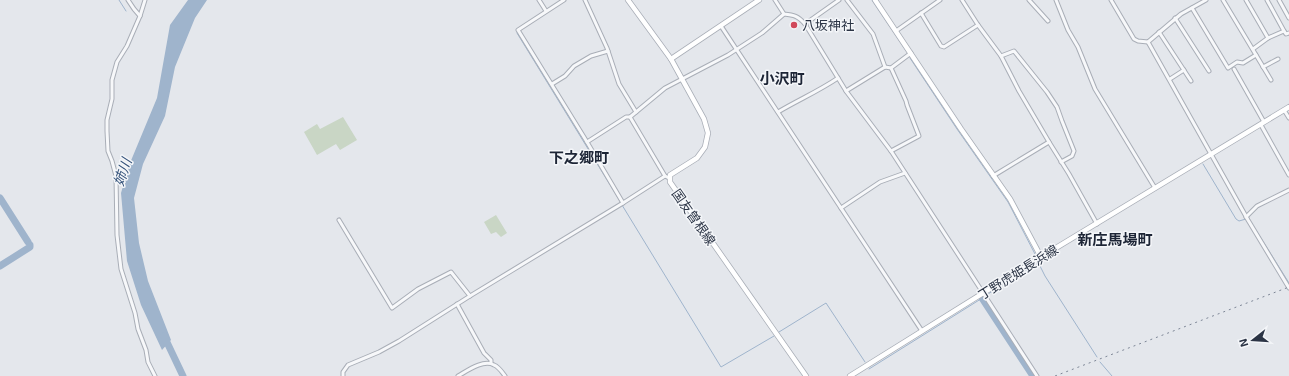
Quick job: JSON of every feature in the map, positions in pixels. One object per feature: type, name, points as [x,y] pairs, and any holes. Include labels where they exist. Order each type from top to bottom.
[{"type":"main road","name":"国友曽根線","points":[[628,0],[671,59],[704,119],[708,133],[705,147],[697,158],[667,177],[806,376]]},
{"type":"main road","points":[[671,59],[759,0]]},
{"type":"main road","points":[[875,0],[961,129],[1010,199],[1042,257]]},
{"type":"main road","name":"丁野虎姫長浜線","points":[[850,376],[1042,257],[1287,109]]},
{"type":"street","points":[[128,0],[140,16]]},
{"type":"street","points":[[145,0],[127,46],[117,62],[112,80],[112,99],[107,132],[108,151],[116,176],[117,236],[121,269],[135,313],[138,329],[146,350],[148,362],[155,376]]},
{"type":"street","points":[[539,0],[546,11]]},
{"type":"street","points":[[564,0],[518,30],[623,203]]},
{"type":"street","points":[[585,0],[608,51],[620,84],[636,112]]},
{"type":"street","points":[[775,0],[784,14]]},
{"type":"street","points":[[805,24],[839,0]]},
{"type":"street","points":[[847,0],[873,34],[885,67]]},
{"type":"street","points":[[896,30],[940,0]]},
{"type":"street","points":[[962,0],[1001,56],[1048,142],[1097,224]]},
{"type":"street","points":[[1029,0],[1048,20]]},
{"type":"street","points":[[1056,0],[1068,30],[1078,47],[1095,89],[1155,188]]},
{"type":"street","points":[[1111,0],[1134,39],[1138,42],[1148,42],[1175,18],[1192,8],[1200,1],[1206,0]]},
{"type":"street","points":[[1223,0],[1271,80]]},
{"type":"street","points":[[1246,0],[1268,38]]},
{"type":"street","points":[[1268,0],[1284,31],[1286,34],[1289,32]]},
{"type":"street","points":[[1279,0],[1289,18]]},
{"type":"street","points":[[1192,8],[1228,68],[1237,62],[1243,63],[1256,55]]},
{"type":"street","points":[[921,13],[941,46],[944,47],[978,25]]},
{"type":"street","points":[[587,142],[626,117],[630,117],[664,88],[728,56],[736,49],[762,33],[784,14],[799,17],[805,24],[846,91],[891,151],[1038,376]]},
{"type":"street","points":[[1175,18],[1209,71]]},
{"type":"street","points":[[721,26],[922,331]]},
{"type":"street","points":[[1253,49],[1268,38],[1284,31]]},
{"type":"street","points":[[1159,32],[1191,81]]},
{"type":"street","points":[[1148,42],[1246,217],[1289,288]]},
{"type":"street","points":[[552,84],[565,76],[574,66],[591,56],[608,51]]},
{"type":"street","points":[[1001,56],[1014,51],[1047,92],[1057,107],[1074,151],[1072,156],[1061,162]]},
{"type":"street","points":[[846,91],[885,67],[891,68],[911,53]]},
{"type":"street","points":[[1263,67],[1278,59]]},
{"type":"street","points":[[891,68],[906,101],[919,136],[891,151]]},
{"type":"street","points":[[1234,69],[1289,176]]},
{"type":"street","points":[[1170,79],[1184,70]]},
{"type":"street","points":[[778,112],[814,93],[838,78]]},
{"type":"street","points":[[1287,109],[1289,118]]},
{"type":"street","points":[[343,376],[343,372],[348,365],[400,341],[470,296],[667,177],[630,117]]},
{"type":"street","points":[[993,176],[1048,142]]},
{"type":"street","points":[[841,208],[880,182],[905,173]]},
{"type":"street","points":[[1246,217],[1257,206],[1289,190]]},
{"type":"street","points":[[339,220],[392,308],[418,289],[451,272],[470,296]]},
{"type":"street","points":[[457,304],[484,353],[491,363],[499,368],[505,376]]},
{"type":"street","points":[[458,376],[478,366],[491,363]]},
{"type":"green space","points":[[343,117],[357,140],[340,150],[336,144],[317,155],[304,132],[317,124],[320,129]]},
{"type":"green space","points":[[496,215],[507,233],[501,237],[496,232],[491,234],[484,222]]},
{"type":"water","points":[[188,0],[207,0],[195,18],[175,67],[165,116],[143,164],[134,198],[139,243],[148,281],[171,340],[162,350],[141,305],[127,261],[121,193],[130,163],[157,98],[170,25]]},
{"type":"waterway","points":[[119,0],[126,11]]},
{"type":"waterway","points":[[872,0],[907,52]]},
{"type":"waterway","points":[[517,33],[620,201]]},
{"type":"waterway","points":[[910,58],[1008,202],[1035,254]]},
{"type":"waterway","points":[[1203,164],[1236,219],[1239,221],[1246,219]]},
{"type":"waterway","points":[[0,198],[28,242]]},
{"type":"waterway","points":[[622,205],[721,367],[774,336]]},
{"type":"waterway","points":[[1249,219],[1289,283]]},
{"type":"waterway","points":[[0,266],[30,247],[30,245]]},
{"type":"waterway","points":[[1038,262],[1045,276],[1097,357]]},
{"type":"waterway","points":[[988,294],[1038,263]]},
{"type":"waterway","points":[[869,369],[984,297]]},
{"type":"waterway","points":[[982,298],[1033,376]]},
{"type":"waterway","points":[[779,332],[826,303],[865,362]]},
{"type":"waterway","name":"姉川","points":[[164,336],[183,376]]},
{"type":"waterway","points":[[1100,362],[1112,376]]},
{"type":"railway","points":[[1055,376],[1289,287]]},
{"type":"place","name":"八坂神社","points":[[794,25]]},
{"type":"district","name":"小沢町","points":[[782,78]]},
{"type":"district","name":"下之郷町","points":[[579,157]]},
{"type":"district","name":"新庄馬場町","points":[[1115,239]]}]
